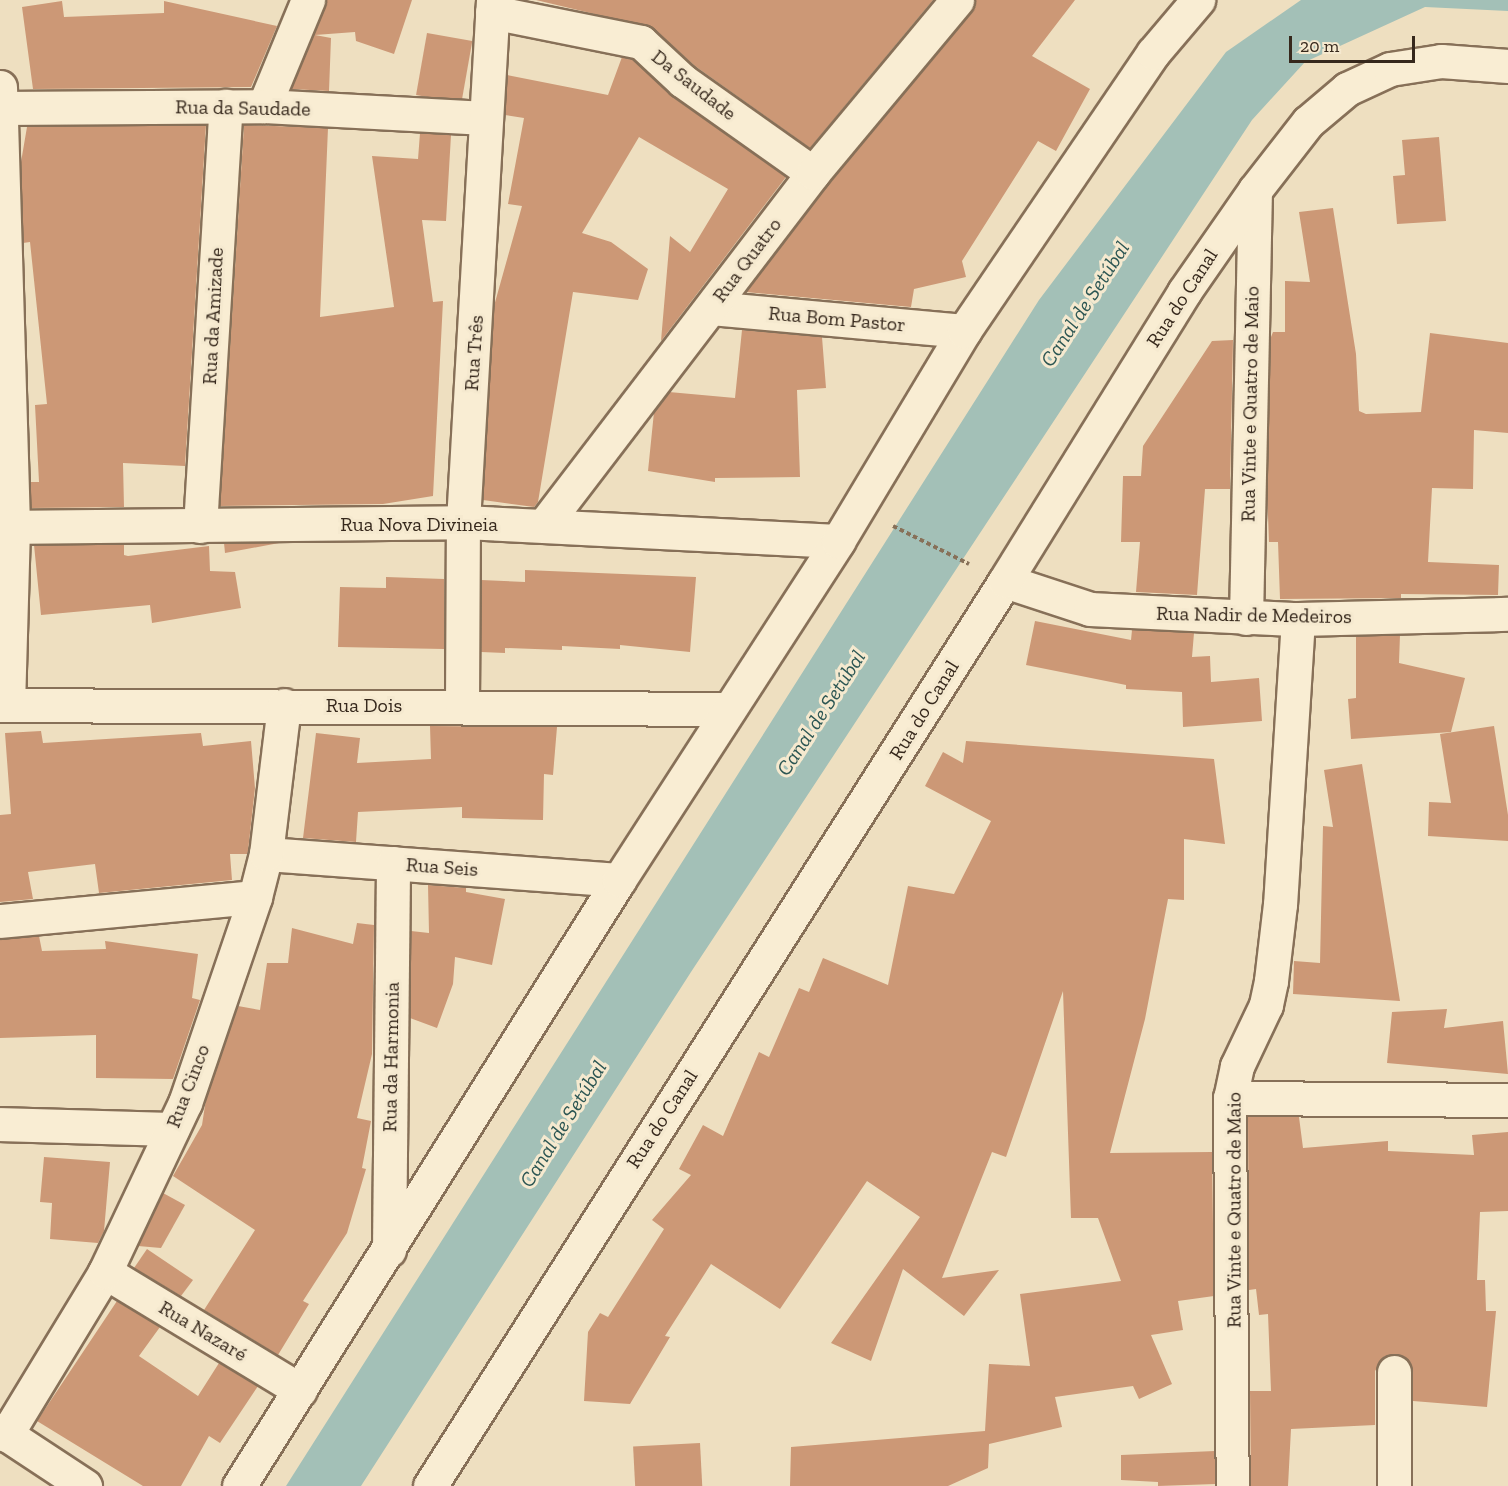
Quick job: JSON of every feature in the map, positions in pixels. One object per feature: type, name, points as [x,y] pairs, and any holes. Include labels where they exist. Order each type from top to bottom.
[{"type":"street","points":[[264,106],[308,0]]},
{"type":"street","name":"Rua Quatro","points":[[544,525],[813,173],[957,0]]},
{"type":"street","points":[[239,1486],[619,880],[838,541],[964,331],[1153,53],[1198,0]]},
{"type":"street","name":"Da Saudade","points":[[493,6],[641,42],[683,81],[813,173]]},
{"type":"street","name":"Rua Três","points":[[462,705],[463,522],[483,219],[493,6]]},
{"type":"street","name":"Rua do Canal","points":[[430,1486],[1005,581],[1184,292],[1255,190],[1308,122],[1347,89],[1390,69],[1441,61],[1508,66]]},
{"type":"street","points":[[0,101],[6,527],[4,704]]},
{"type":"street","name":"Rua da Saudade","points":[[0,101],[264,106],[486,118]]},
{"type":"street","name":"Rua da Amizade","points":[[200,526],[226,106]]},
{"type":"street","name":"Rua Vinte e Quatro de Maio","points":[[1246,618],[1255,190]]},
{"type":"street","name":"Rua Bom Pastor","points":[[711,308],[964,331]]},
{"type":"street","name":"Rua Nova Divineia","points":[[6,527],[463,522],[838,541]]},
{"type":"street","name":"Rua Nadir de Medeiros","points":[[1005,581],[1090,609],[1298,619],[1508,614]]},
{"type":"street","name":"Rua Vinte e Quatro de Maio","points":[[1233,1486],[1230,1098],[1237,1066],[1266,1005],[1271,981],[1280,904],[1298,619]]},
{"type":"street","name":"Rua Dois","points":[[4,704],[462,705],[729,709]]},
{"type":"street","name":"Rua Cinco","points":[[3,1432],[105,1272],[172,1129],[255,897],[266,854],[284,705]]},
{"type":"street","name":"Rua Seis","points":[[266,854],[619,880]]},
{"type":"street","name":"Rua da Harmonia","points":[[389,1250],[393,864]]},
{"type":"street","points":[[0,921],[255,897]]},
{"type":"street","points":[[1230,1098],[1508,1100]]},
{"type":"street","points":[[0,1124],[172,1129]]},
{"type":"street","name":"Rua Nazaré","points":[[105,1272],[300,1390]]},
{"type":"street","points":[[1394,1372],[1394,1486]]},
{"type":"street","points":[[3,1432],[85,1486]]},
{"type":"path","points":[[893,526],[966,563]]},
{"type":"water","name":"Canal de Setúbal","points":[[1301,0],[1508,0],[1508,11],[1425,7],[1305,62],[1252,120],[691,972],[361,1486],[286,1486],[1039,300],[1226,52]]},
{"type":"building","points":[[326,0],[412,0],[394,54],[356,41],[355,32],[315,35],[331,38],[329,91],[291,89]]},
{"type":"building","points":[[536,0],[933,0],[810,148],[695,66],[653,28]]},
{"type":"building","points":[[975,0],[1075,0],[1032,56],[1090,89],[1056,151],[1038,141],[962,261],[966,277],[914,289],[911,307],[746,292],[828,185],[971,12]]},
{"type":"building","points":[[62,1],[64,17],[164,13],[164,1],[277,26],[251,87],[33,89],[22,7]]},
{"type":"building","points":[[427,33],[472,41],[461,103],[416,95]]},
{"type":"building","points":[[622,57],[632,59],[672,96],[786,177],[661,341],[670,236],[690,252],[728,189],[639,137],[582,233],[611,242],[648,269],[638,300],[573,292],[538,502],[534,507],[483,500],[494,306],[522,206],[508,204],[524,118],[505,115],[507,75],[608,95]]},
{"type":"building","points":[[206,125],[185,466],[123,463],[124,507],[31,508],[30,482],[39,482],[35,405],[47,404],[30,242],[23,243],[21,162],[27,127]]},
{"type":"building","points":[[244,125],[328,128],[320,317],[394,307],[372,156],[418,159],[420,133],[451,135],[446,221],[422,220],[433,302],[443,301],[433,496],[383,504],[220,506]]},
{"type":"building","points":[[1439,137],[1446,221],[1397,224],[1393,176],[1405,175],[1402,140]]},
{"type":"building","points":[[1333,208],[1356,354],[1359,411],[1366,414],[1421,412],[1430,333],[1508,343],[1508,433],[1474,430],[1473,489],[1432,488],[1428,562],[1499,565],[1498,595],[1401,594],[1401,598],[1280,599],[1278,542],[1269,542],[1267,489],[1271,337],[1273,332],[1285,332],[1285,281],[1310,282],[1299,212]]},
{"type":"building","points":[[742,330],[822,337],[826,388],[797,390],[800,477],[715,478],[715,482],[648,471],[654,412],[669,392],[735,398]]},
{"type":"building","points":[[1233,340],[1230,489],[1205,489],[1197,595],[1136,592],[1140,542],[1121,542],[1123,476],[1141,476],[1143,446],[1212,341]]},
{"type":"building","points":[[224,543],[279,543],[225,553]]},
{"type":"building","points":[[124,544],[124,555],[128,556],[209,546],[210,571],[235,572],[241,608],[152,623],[150,605],[41,615],[34,545]]},
{"type":"building","points":[[525,570],[696,577],[690,652],[620,645],[620,649],[562,646],[562,650],[505,648],[505,653],[481,652],[481,580],[525,582]]},
{"type":"building","points":[[386,577],[444,579],[444,649],[338,647],[340,587],[386,588]]},
{"type":"building","points":[[1035,621],[1131,640],[1132,630],[1194,633],[1192,657],[1210,656],[1211,682],[1259,678],[1262,721],[1183,727],[1182,692],[1126,689],[1126,685],[1026,665]]},
{"type":"building","points":[[1400,635],[1399,663],[1465,678],[1451,732],[1351,739],[1348,699],[1356,698],[1356,636]]},
{"type":"building","points":[[430,726],[557,727],[553,775],[544,774],[543,820],[462,818],[462,807],[358,812],[356,842],[303,838],[316,733],[360,738],[357,763],[431,759]]},
{"type":"building","points":[[1494,726],[1508,815],[1508,841],[1428,836],[1429,802],[1451,803],[1440,734]]},
{"type":"building","points":[[41,731],[43,743],[201,733],[203,746],[251,741],[255,788],[248,851],[247,854],[230,854],[232,880],[99,893],[95,864],[28,872],[33,899],[0,902],[0,815],[11,814],[5,733]]},
{"type":"building","points":[[966,741],[1214,759],[1225,844],[1184,839],[1184,900],[1168,899],[1145,1019],[1110,1153],[1212,1152],[1214,1296],[1178,1301],[1183,1330],[1151,1335],[1172,1384],[1139,1399],[1133,1386],[1055,1397],[1062,1427],[989,1444],[988,1468],[948,1486],[790,1486],[791,1447],[985,1431],[989,1364],[1030,1366],[1020,1294],[1121,1281],[1098,1218],[1071,1218],[1063,991],[1006,1157],[992,1152],[942,1278],[999,1270],[964,1316],[903,1269],[871,1361],[831,1343],[920,1217],[867,1181],[780,1309],[711,1264],[665,1336],[670,1337],[630,1404],[584,1401],[588,1332],[600,1313],[608,1317],[664,1229],[652,1220],[691,1175],[679,1169],[703,1125],[723,1136],[759,1052],[769,1057],[799,988],[809,992],[823,958],[888,985],[908,886],[954,894],[991,821],[925,786],[943,752],[963,763]]},
{"type":"building","points":[[1362,764],[1400,1001],[1293,994],[1294,961],[1320,963],[1323,826],[1333,827],[1324,770]]},
{"type":"building","points":[[428,885],[466,888],[466,892],[505,899],[492,965],[455,957],[453,984],[437,1028],[410,1018],[411,931],[429,933]]},
{"type":"building","points":[[357,923],[374,925],[372,1054],[357,1118],[371,1121],[362,1168],[366,1169],[347,1233],[303,1301],[309,1304],[278,1355],[204,1310],[255,1230],[173,1176],[202,1125],[206,1099],[238,1006],[260,1010],[267,963],[288,963],[292,928],[353,944]]},
{"type":"building","points":[[39,936],[42,951],[106,949],[105,941],[198,954],[192,998],[200,1000],[173,1079],[96,1078],[96,1035],[0,1038],[0,939]]},
{"type":"building","points":[[1447,1009],[1444,1028],[1503,1021],[1508,1074],[1387,1063],[1392,1012]]},
{"type":"building","points":[[1248,1117],[1299,1117],[1303,1148],[1388,1141],[1388,1151],[1474,1155],[1472,1135],[1508,1132],[1508,1211],[1480,1212],[1477,1280],[1485,1280],[1486,1311],[1496,1311],[1487,1407],[1413,1401],[1410,1362],[1403,1356],[1385,1356],[1375,1371],[1375,1425],[1291,1429],[1288,1486],[1251,1486],[1250,1391],[1271,1391],[1268,1314],[1259,1315],[1256,1289],[1249,1290]]},
{"type":"building","points":[[44,1157],[110,1162],[104,1231],[98,1243],[50,1239],[52,1203],[40,1202]]},
{"type":"building","points":[[163,1193],[185,1205],[161,1248],[138,1246]]},
{"type":"building","points":[[147,1249],[193,1280],[181,1296],[134,1268]]},
{"type":"building","points":[[117,1301],[160,1327],[139,1356],[198,1396],[219,1363],[258,1386],[220,1443],[209,1436],[181,1486],[143,1486],[37,1421]]},
{"type":"building","points":[[700,1443],[702,1486],[635,1486],[633,1447]]},
{"type":"building","points":[[1215,1451],[1215,1484],[1158,1486],[1158,1482],[1121,1480],[1121,1455]]}]
